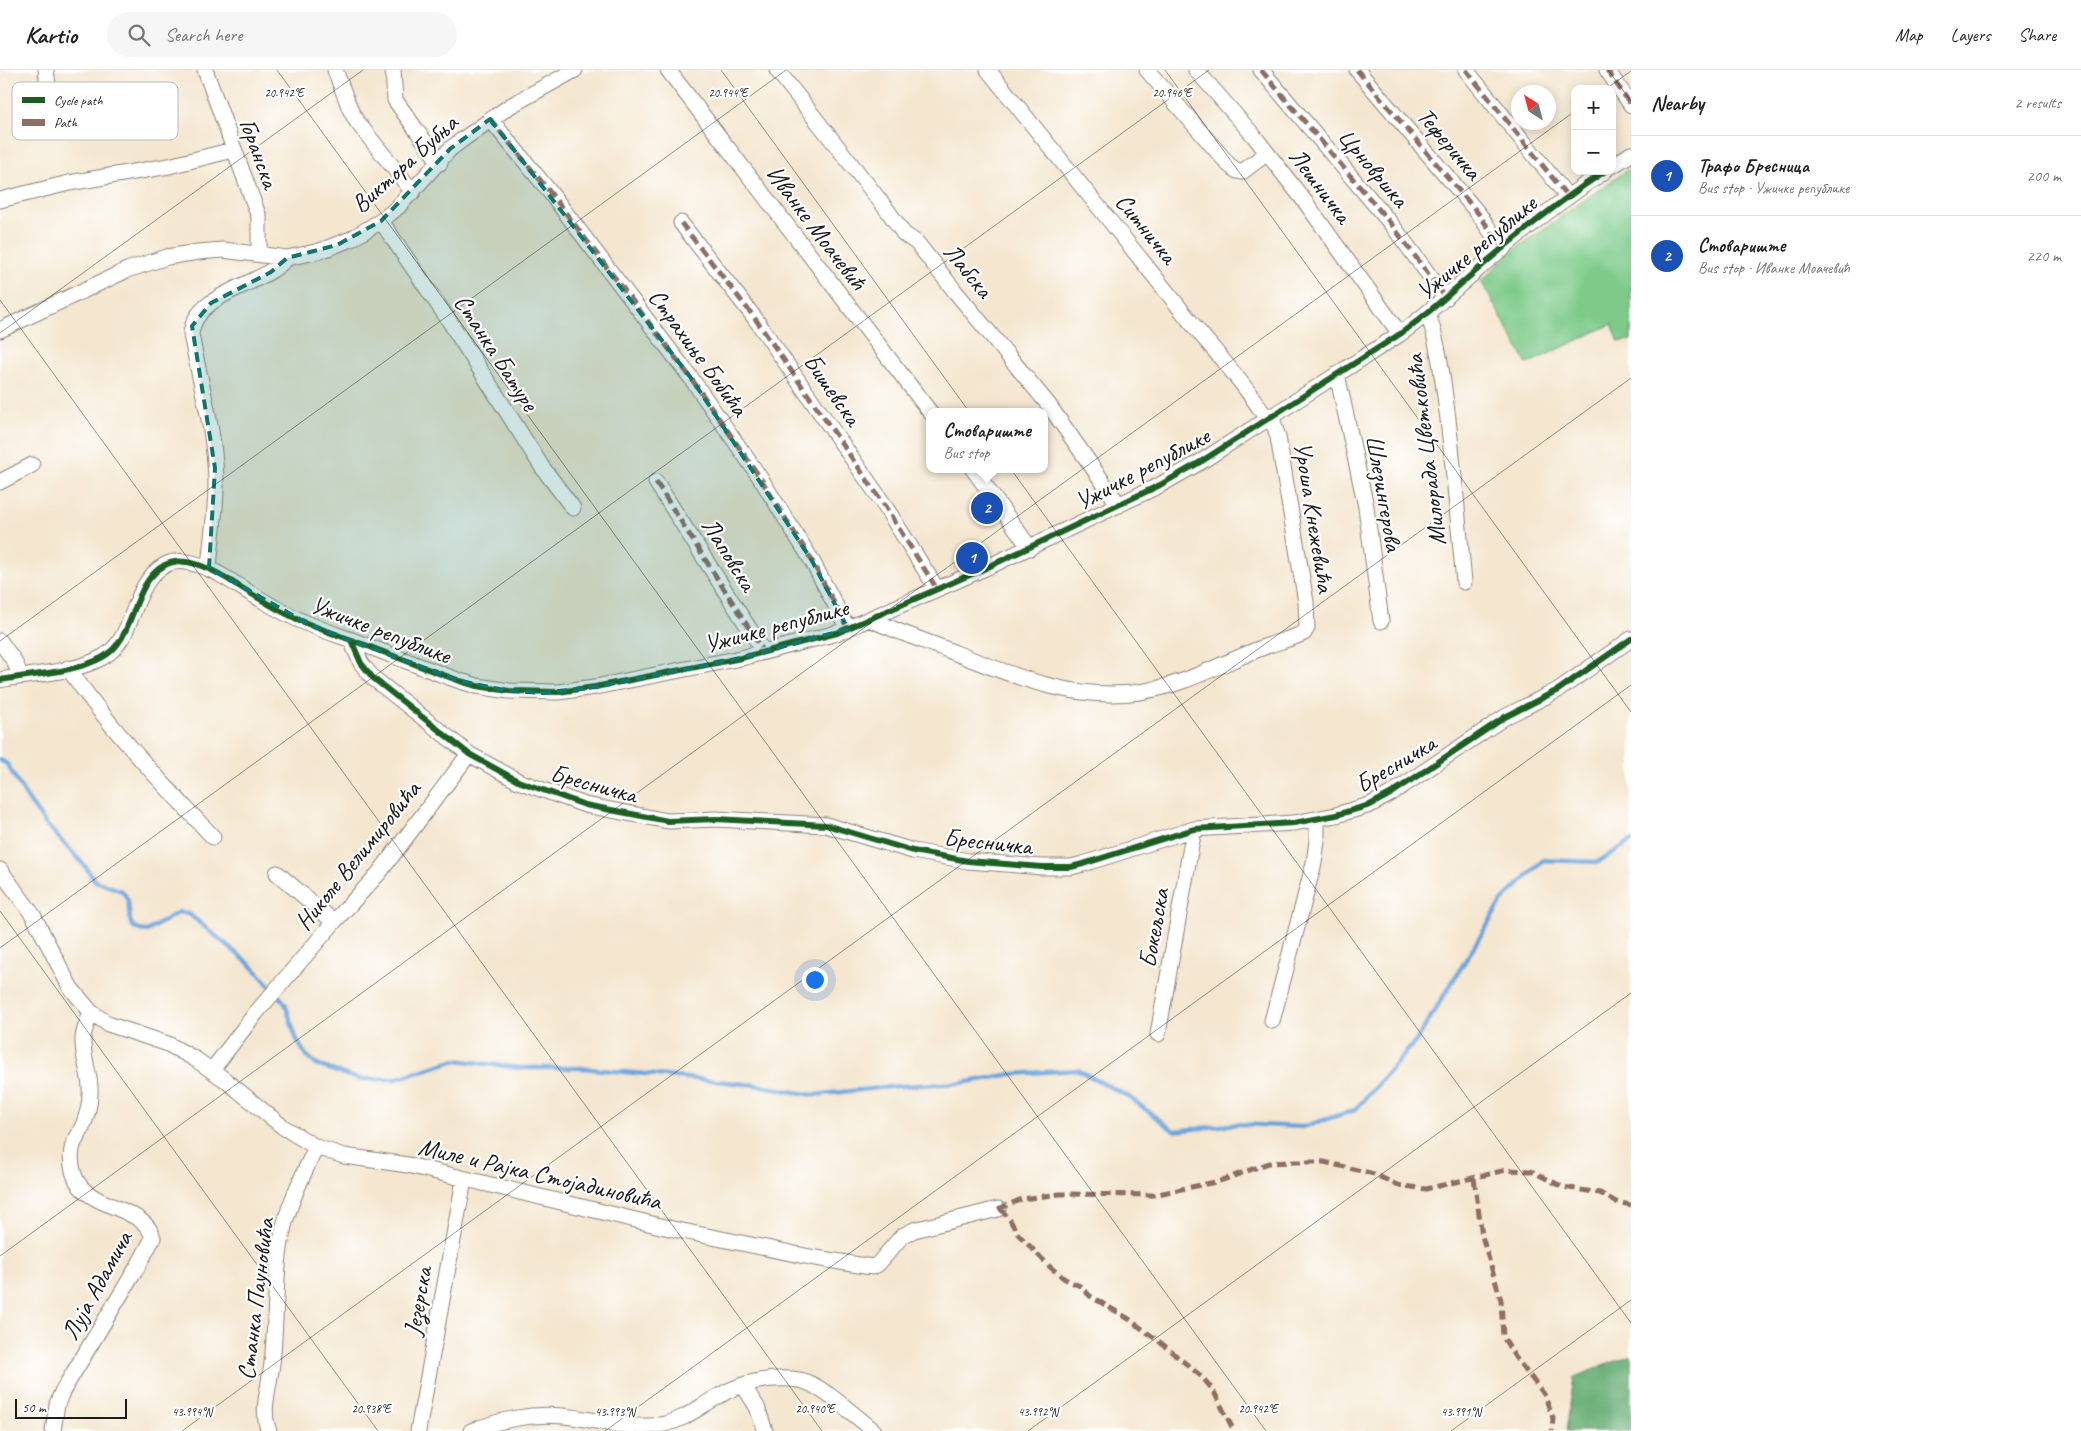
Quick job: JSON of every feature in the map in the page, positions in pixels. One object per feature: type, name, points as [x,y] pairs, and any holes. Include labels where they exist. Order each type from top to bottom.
[{"type":"street","name":"Горанска","points":[[205,70],[259,217],[259,254]]},
{"type":"street","points":[[335,70],[357,122],[413,192]]},
{"type":"street","points":[[393,70],[395,100],[440,163]]},
{"type":"street","name":"Виктора Бубња","points":[[0,330],[127,270],[154,261],[198,252],[223,250],[287,258],[337,245],[381,221],[413,192],[440,163],[450,149],[490,119],[575,70]]},
{"type":"street","name":"Иванке Моачевић","points":[[668,70],[927,408]]},
{"type":"street","name":"Лабска","points":[[777,70],[888,211],[900,229],[917,243],[1048,404],[1119,505]]},
{"type":"street","name":"Ситничка","points":[[988,70],[1269,417]]},
{"type":"street","points":[[1148,70],[1236,171],[1242,172],[1267,154]]},
{"type":"street","name":"Лешничка","points":[[1196,70],[1267,154],[1337,246],[1400,334]]},
{"type":"street","name":"Црновршка","points":[[1261,70],[1392,226],[1446,298]]},
{"type":"street","name":"Теферичка","points":[[1357,70],[1478,213],[1503,248]]},
{"type":"street","points":[[1466,70],[1568,198]]},
{"type":"street","points":[[1607,70],[1631,105]]},
{"type":"street","name":"Страхиње Бобића","points":[[490,119],[546,187],[691,378],[759,476],[812,559],[848,628]]},
{"type":"street","points":[[0,200],[69,183],[169,166],[233,150]]},
{"type":"street","points":[[1616,163],[1631,154]]},
{"type":"street","name":"Ужичке републике","points":[[0,680],[68,668],[94,661],[112,651],[124,633],[148,581],[160,569],[174,562],[186,562],[209,568],[290,616],[439,674],[477,686],[508,691],[542,693],[595,687],[764,652],[821,638],[870,619],[1030,548],[1186,470],[1400,334],[1428,314],[1503,248],[1600,175]]},
{"type":"street","name":"Станка Батуре","points":[[381,221],[448,319],[542,467],[573,508]]},
{"type":"street","name":"Бишевска","points":[[681,223],[754,317],[882,500],[937,589]]},
{"type":"street","points":[[209,568],[216,485],[215,468],[209,425],[191,334],[192,326],[197,315],[210,303],[271,272],[287,258]]},
{"type":"street","name":"Милорада Цветковића","points":[[1428,314],[1441,365],[1457,498],[1464,582]]},
{"type":"street","name":"Шлезингерова","points":[[1336,374],[1366,507],[1381,621]]},
{"type":"street","name":"Уроша Кнежевића","points":[[870,619],[1008,673],[1071,691],[1109,694],[1138,692],[1196,677],[1264,647],[1304,633],[1307,628],[1306,602],[1278,436],[1269,417]]},
{"type":"street","points":[[0,482],[32,465]]},
{"type":"street","points":[[976,473],[1030,548]]},
{"type":"street","name":"Лаповска","points":[[656,482],[764,652]]},
{"type":"street","name":"Бресничка","points":[[351,640],[361,663],[373,678],[468,754],[535,789],[585,806],[668,821],[716,820],[826,825],[913,851],[968,861],[1042,867],[1071,867],[1194,829],[1294,823],[1370,805],[1386,797],[1505,717],[1558,690],[1631,639]]},
{"type":"street","points":[[0,641],[22,676]]},
{"type":"street","points":[[68,668],[139,758],[213,837]]},
{"type":"street","name":"Николе Велимировића","points":[[212,1070],[269,998],[379,873],[468,754]]},
{"type":"street","points":[[1272,1021],[1314,863],[1318,841],[1317,819]]},
{"type":"street","name":"Бокељска","points":[[1158,1034],[1194,829]]},
{"type":"street","points":[[0,870],[33,915],[70,987],[91,1012]]},
{"type":"street","points":[[277,873],[334,922]]},
{"type":"street","name":"Миле и Рајка Стојадиновића","points":[[91,1012],[108,1024],[168,1044],[212,1070],[283,1127],[316,1147],[344,1156],[408,1165],[673,1229],[810,1257],[873,1266],[878,1264],[902,1236],[914,1230],[998,1209]]},
{"type":"street","name":"Луја Адамича","points":[[52,1431],[57,1404],[62,1392],[153,1238],[151,1230],[144,1222],[90,1195],[81,1187],[74,1173],[73,1144],[84,1122],[89,1099],[90,1088],[83,1039],[91,1012]]},
{"type":"street","name":"Станка Пауновића","points":[[269,1431],[266,1424],[267,1400],[272,1364],[283,1235],[292,1202],[316,1147]]},
{"type":"street","name":"Језерска","points":[[418,1431],[464,1180]]},
{"type":"street","points":[[470,1431],[490,1428],[528,1415],[564,1416],[606,1423],[656,1425],[687,1417],[719,1395],[743,1385],[771,1380],[804,1380],[874,1431]]},
{"type":"street","points":[[743,1385],[757,1407],[765,1431]]},
{"type":"highlighted area","points":[[490,119],[691,378],[811,559],[848,629],[741,658],[595,687],[542,693],[509,691],[460,681],[310,625],[209,568],[215,468],[192,326],[211,303],[271,272],[287,258],[337,245],[381,221],[450,149]]},
{"type":"green space","points":[[1631,167],[1631,340],[1619,342],[1612,324],[1527,364],[1481,281],[1514,250]]},
{"type":"green space","points":[[1631,1355],[1631,1431],[1566,1431],[1574,1377]]},
{"type":"waterway","points":[[0,760],[7,764],[27,798],[45,823],[85,866],[95,881],[122,891],[128,901],[130,921],[135,928],[147,931],[179,912],[189,914],[252,966],[285,1003],[296,1038],[305,1054],[317,1065],[358,1079],[395,1079],[456,1060],[519,1068],[581,1068],[667,1076],[755,1085],[813,1095],[899,1086],[962,1083],[1012,1074],[1078,1070],[1129,1097],[1174,1131],[1238,1124],[1302,1127],[1355,1110],[1416,1041],[1502,901],[1543,860],[1598,862],[1631,841]]},
{"type":"marked path","points":[[1261,70],[1392,225],[1446,298]]},
{"type":"marked path","points":[[1357,70],[1478,213],[1503,249]]},
{"type":"marked path","points":[[1466,70],[1568,197]]},
{"type":"marked path","points":[[1607,70],[1631,105]]},
{"type":"marked path","points":[[490,119],[546,187],[691,378],[759,476],[811,559],[848,629]]},
{"type":"marked path","points":[[681,223],[754,317],[881,500],[937,589]]},
{"type":"marked path","points":[[656,482],[764,652]]},
{"type":"marked path","points":[[998,1209],[1022,1199],[1060,1194],[1153,1195],[1220,1181],[1269,1163],[1295,1162],[1324,1162],[1374,1174],[1397,1185],[1426,1189],[1506,1170],[1531,1171],[1563,1187],[1600,1193],[1616,1202],[1631,1205]]},
{"type":"marked path","points":[[1474,1178],[1482,1236],[1501,1300],[1503,1337],[1515,1357],[1544,1394],[1553,1418],[1552,1431]]},
{"type":"marked path","points":[[1000,1208],[1018,1234],[1050,1267],[1065,1279],[1080,1286],[1090,1296],[1129,1319],[1202,1377],[1213,1390],[1234,1431]]},
{"type":"cycle path","points":[[0,680],[66,670],[103,657],[114,648],[122,637],[145,585],[165,565],[178,561],[193,563],[213,571],[273,606],[315,627],[460,681],[509,691],[558,692],[595,687],[741,658],[837,633],[990,566],[1160,485],[1202,461],[1400,334],[1523,231],[1599,175]]},
{"type":"cycle path","points":[[351,640],[361,663],[373,678],[469,754],[518,781],[585,805],[668,821],[716,819],[826,825],[913,851],[968,861],[1042,867],[1071,867],[1194,829],[1294,823],[1336,815],[1370,805],[1392,793],[1505,717],[1558,690],[1631,639]]},
{"type":"place","name":"Стовариште","points":[[987,508]]},
{"type":"place","name":"Трафо Бресница","points":[[972,558]]}]
